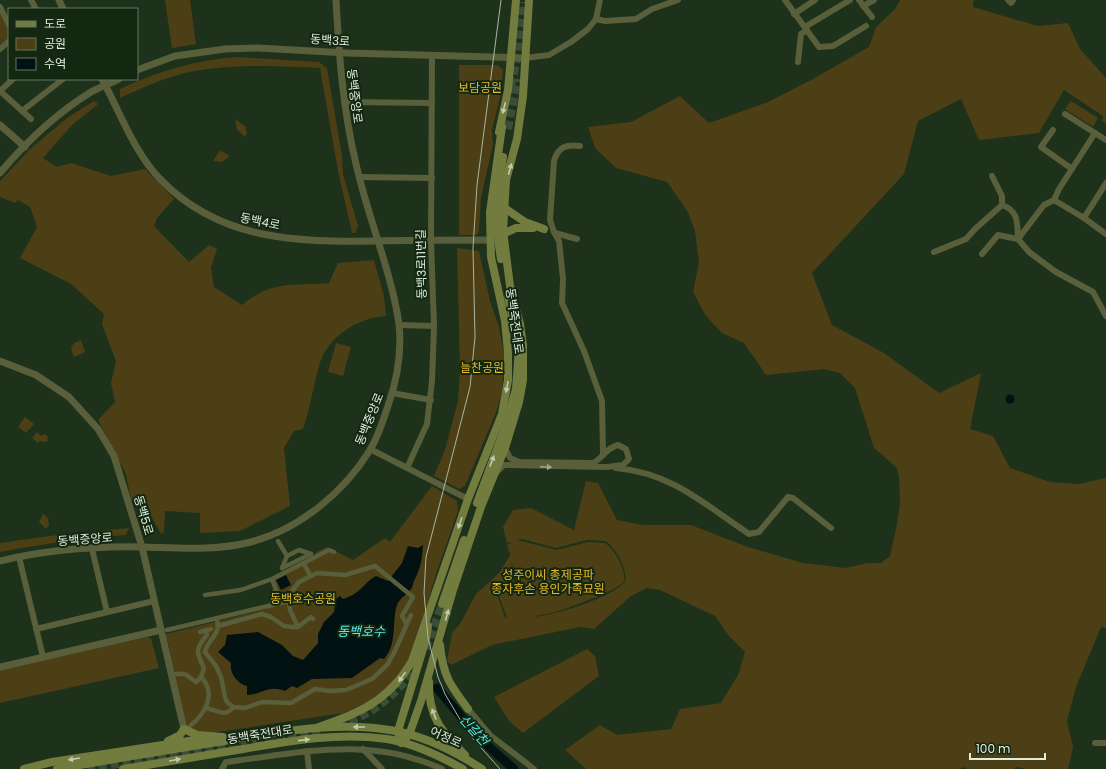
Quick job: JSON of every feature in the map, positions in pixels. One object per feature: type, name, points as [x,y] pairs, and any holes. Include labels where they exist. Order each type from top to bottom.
[{"type":"main road","points":[[505,321],[489,270],[486,240],[486,204],[500,122],[508,90],[515,23],[523,1]]},
{"type":"main road","points":[[432,602],[426,639],[398,731],[401,742],[410,735],[430,674],[453,590],[481,507],[505,448],[519,402],[523,380],[523,345],[520,324],[509,279],[503,234],[503,207],[506,180],[517,139],[523,96],[527,27],[523,1]]},
{"type":"main road","points":[[515,23],[518,32],[522,34],[526,33],[527,27]]},
{"type":"main road","points":[[508,90],[514,87],[519,87],[522,89],[523,96]]},
{"type":"main road","name":"동백죽전대로","points":[[432,602],[468,499],[502,414],[508,380],[508,353],[505,321],[492,258],[490,212],[505,128],[500,177],[498,241],[519,348],[516,389],[507,422],[442,604]]},
{"type":"main road","points":[[503,207],[519,219],[544,229]]},
{"type":"main road","points":[[503,234],[521,228],[544,229]]},
{"type":"main road","points":[[515,330],[523,345]]},
{"type":"main road","points":[[507,422],[519,402]]},
{"type":"main road","points":[[316,728],[362,711],[390,690],[402,678],[412,661],[432,602]]},
{"type":"main road","points":[[439,641],[442,666],[447,678],[468,709]]},
{"type":"main road","points":[[430,674],[430,698],[435,718],[444,735],[478,767]]},
{"type":"main road","points":[[413,680],[413,699],[417,704],[421,700]]},
{"type":"main road","name":"동백죽전대로","points":[[26,769],[52,762],[223,737],[316,728],[363,727],[398,731]]},
{"type":"main road","points":[[156,746],[174,739],[187,728],[197,736],[223,737]]},
{"type":"main road","name":"동백죽전대로","points":[[57,769],[293,730]]},
{"type":"main road","name":"어정로","points":[[398,731],[433,743],[478,767]]},
{"type":"main road","name":"동백죽전대로","points":[[123,769],[286,742],[344,735],[387,739],[401,742]]},
{"type":"main road","name":"어정로","points":[[401,742],[436,756],[462,769]]},
{"type":"street","name":"동백중앙로","points":[[0,561],[73,549],[142,547],[184,550],[212,549],[239,544],[270,535],[298,521],[326,500],[347,481],[370,449],[392,393],[399,357],[399,324],[392,288],[359,178],[344,102],[336,0]]},
{"type":"street","points":[[525,58],[549,55],[571,42],[588,29],[596,18],[600,0]]},
{"type":"street","points":[[596,18],[605,21],[636,19],[652,9],[678,0]]},
{"type":"street","points":[[785,0],[819,47],[833,46],[866,26]]},
{"type":"street","points":[[794,14],[815,0]]},
{"type":"street","points":[[798,62],[801,34],[806,29],[850,0]]},
{"type":"street","points":[[859,0],[872,17]]},
{"type":"street","points":[[864,6],[874,0]]},
{"type":"street","points":[[1008,0],[1011,3],[1013,0]]},
{"type":"street","points":[[0,7],[8,23]]},
{"type":"street","points":[[0,49],[8,42]]},
{"type":"street","name":"동백3로","points":[[138,70],[175,56],[225,49],[258,48],[512,59],[525,58]]},
{"type":"street","name":"동백3로11번길","points":[[407,468],[424,434],[431,400],[434,326],[431,241],[432,55]]},
{"type":"street","points":[[12,80],[0,91],[31,119]]},
{"type":"street","points":[[22,111],[62,80]]},
{"type":"street","name":"동백4로","points":[[103,80],[133,140],[151,168],[178,196],[207,216],[238,229],[265,235],[322,241],[486,240]]},
{"type":"street","points":[[0,173],[25,147],[63,112],[93,91],[117,80]]},
{"type":"street","points":[[344,102],[432,103]]},
{"type":"street","points":[[1065,114],[1106,140]]},
{"type":"street","points":[[0,125],[25,147]]},
{"type":"street","points":[[1052,130],[1041,147],[1072,169]]},
{"type":"street","points":[[1018,239],[1044,205],[1054,200],[1095,133]]},
{"type":"street","points":[[580,146],[571,145],[560,149],[554,161],[550,220],[559,241],[563,279],[562,303],[584,351],[602,401],[603,455]]},
{"type":"street","points":[[934,252],[966,239],[1002,205],[1002,196],[992,176]]},
{"type":"street","points":[[359,178],[432,178]]},
{"type":"street","points":[[1084,218],[1106,183]]},
{"type":"street","points":[[1054,200],[1084,218],[1106,234]]},
{"type":"street","points":[[1002,205],[1011,208],[1017,218],[1018,239],[1029,252],[1056,272],[1093,292],[1106,316]]},
{"type":"street","points":[[544,229],[577,239]]},
{"type":"street","points":[[982,254],[998,235],[1018,239]]},
{"type":"street","points":[[399,324],[434,326]]},
{"type":"street","name":"동백5로","points":[[0,361],[24,370],[53,385],[69,397],[89,417],[114,456],[142,547],[154,601],[164,630],[187,728]]},
{"type":"street","points":[[392,393],[431,400]]},
{"type":"street","points":[[603,436],[612,447]]},
{"type":"street","points":[[505,448],[510,458],[519,462],[588,464],[597,461],[612,447],[618,446],[625,448],[629,456],[626,463]]},
{"type":"street","points":[[370,449],[468,499]]},
{"type":"street","points":[[607,467],[626,463]]},
{"type":"street","points":[[626,463],[632,470]]},
{"type":"street","points":[[496,473],[504,465],[607,467],[632,470],[661,478],[685,489],[749,534],[759,532],[788,497],[793,498],[831,528]]},
{"type":"street","points":[[278,541],[287,556]]},
{"type":"street","points":[[92,549],[107,612]]},
{"type":"street","points":[[299,550],[311,554],[282,568],[287,556],[292,552],[299,550]]},
{"type":"street","points":[[205,595],[241,590],[272,579],[329,550],[334,552]]},
{"type":"street","points":[[19,557],[43,657]]},
{"type":"street","points":[[304,564],[310,575]]},
{"type":"street","points":[[298,626],[290,610],[289,601],[295,586],[310,575],[325,573],[345,575],[375,566],[413,597],[402,616],[406,623]]},
{"type":"street","points":[[272,579],[281,602]]},
{"type":"street","points":[[36,628],[154,601]]},
{"type":"street","points":[[0,667],[217,619],[289,601]]},
{"type":"street","points":[[218,626],[262,614],[271,617],[284,626],[298,626],[311,617],[313,619]]},
{"type":"street","points":[[206,708],[225,713],[234,708],[245,708],[262,702],[291,703],[315,689],[339,691],[364,684],[377,675],[387,665],[399,643],[406,623],[411,615]]},
{"type":"street","points":[[217,619],[218,626],[214,638],[207,645],[205,652],[216,666],[222,677],[224,697],[234,708]]},
{"type":"street","points":[[200,632],[211,629]]},
{"type":"street","points":[[176,674],[185,674],[196,682],[201,677],[204,668],[197,654],[198,648],[207,635],[206,631]]},
{"type":"street","points":[[187,728],[198,719],[206,708],[209,696],[208,689],[206,682],[201,677]]},
{"type":"street","points":[[468,709],[490,735],[534,769]]},
{"type":"street","points":[[1095,742],[1106,743]]},
{"type":"street","points":[[363,749],[382,769]]},
{"type":"street","points":[[222,769],[226,762],[307,751],[363,749],[399,754],[439,768]]},
{"type":"street","points":[[307,751],[309,769]]},
{"type":"green space","points":[[165,0],[190,0],[196,44],[172,48]]},
{"type":"green space","name":"성주이씨 총제공파 종자후손 용인가족묘원","points":[[900,0],[974,0],[973,7],[1038,26],[1068,23],[1080,49],[1106,78],[1106,124],[1102,121],[1103,116],[1064,90],[1039,133],[979,140],[961,99],[918,121],[904,174],[812,273],[832,325],[884,353],[939,393],[981,373],[970,429],[993,436],[1010,468],[1050,482],[1079,484],[1106,478],[1106,628],[1101,627],[1076,687],[1067,721],[1073,747],[1068,769],[1026,769],[1017,767],[1014,769],[967,769],[963,767],[960,769],[586,769],[565,750],[600,725],[617,735],[671,729],[680,709],[721,703],[739,673],[745,652],[729,636],[715,616],[660,590],[647,588],[631,596],[594,629],[580,627],[492,645],[451,665],[447,661],[452,633],[460,624],[476,594],[500,572],[510,555],[507,545],[513,542],[507,543],[503,527],[513,510],[531,508],[574,530],[586,481],[598,483],[617,520],[643,525],[691,525],[748,547],[803,563],[846,568],[867,563],[881,563],[890,556],[900,504],[899,476],[896,467],[874,448],[855,388],[840,373],[824,369],[766,375],[744,343],[722,333],[706,316],[693,292],[699,262],[695,231],[688,212],[667,182],[616,168],[595,148],[588,127],[631,122],[680,96],[709,123],[768,102],[811,80],[869,47],[876,27],[895,9]],"holes":[[[522,539],[556,548],[587,540],[605,541],[617,554],[623,565],[625,571],[625,582],[617,588],[595,600],[550,614],[601,595],[624,582],[624,572],[622,566],[612,550],[605,543],[588,542],[557,550],[517,540]],[[511,561],[518,588],[498,593],[507,618],[505,618],[495,588],[514,584]]]},
{"type":"green space","points":[[0,14],[8,29],[8,38],[0,44]]},
{"type":"green space","points":[[237,57],[319,62],[327,68],[342,156],[343,174],[358,226],[355,233],[352,233],[338,171],[320,68],[246,66],[201,70],[169,77],[120,98],[120,89],[177,67],[222,58]]},
{"type":"green space","name":"보담공원","points":[[459,65],[498,65],[503,70],[501,93],[492,130],[493,144],[481,198],[479,231],[477,235],[459,235]]},
{"type":"green space","points":[[94,101],[98,104],[72,125],[43,158],[57,167],[71,163],[111,176],[145,169],[174,199],[157,218],[154,226],[189,262],[209,245],[217,249],[211,268],[214,287],[242,305],[263,291],[273,288],[293,285],[329,283],[338,263],[374,260],[384,296],[386,316],[354,325],[336,338],[329,346],[319,366],[303,429],[294,431],[284,448],[290,506],[240,531],[200,533],[200,513],[165,511],[164,532],[161,534],[142,499],[131,500],[126,474],[98,420],[115,402],[111,383],[116,361],[102,324],[104,314],[71,284],[20,258],[37,227],[30,207],[18,200],[15,203],[0,197],[0,181],[30,149],[67,118]]},
{"type":"green space","points":[[1071,101],[1098,118],[1093,127],[1065,109]]},
{"type":"green space","points":[[235,119],[245,126],[247,133],[245,137],[237,130]]},
{"type":"green space","points":[[220,150],[230,156],[222,162],[213,161]]},
{"type":"green space","name":"늘찬공원","points":[[457,248],[479,251],[490,301],[499,327],[504,355],[502,390],[497,410],[465,486],[459,489],[434,476],[445,450],[458,401],[460,371]]},
{"type":"green space","points":[[81,340],[85,352],[74,357],[71,349],[74,343]]},
{"type":"green space","points":[[336,343],[351,347],[343,376],[328,372]]},
{"type":"green space","points":[[25,417],[34,424],[26,433],[18,427]]},
{"type":"green space","points":[[37,432],[41,436],[45,434],[48,437],[47,442],[40,441],[38,443],[32,438]]},
{"type":"green space","name":"동백호수공원","points":[[432,486],[457,501],[458,511],[436,574],[416,642],[406,666],[387,688],[366,703],[343,713],[204,734],[190,729],[186,724],[166,634],[267,609],[276,576],[313,558],[315,553],[327,547],[353,560],[385,538],[390,542]]},
{"type":"green space","points":[[43,514],[48,518],[49,525],[46,529],[39,522]]},
{"type":"green space","points":[[129,528],[126,535],[32,546],[0,552],[0,543],[49,536]]},
{"type":"green space","points":[[147,637],[151,639],[159,668],[0,703],[0,670]]},
{"type":"green space","points":[[587,649],[595,656],[599,676],[523,733],[509,721],[494,697]]},
{"type":"water","points":[[1010,394],[1015,399],[1010,404],[1005,399]]},
{"type":"water","name":"동백호수","points":[[423,545],[421,563],[412,587],[397,605],[391,647],[384,659],[380,658],[352,678],[312,679],[297,688],[292,686],[285,691],[270,689],[252,695],[247,695],[247,686],[240,683],[235,678],[231,671],[231,663],[218,652],[225,645],[227,635],[258,632],[282,645],[293,656],[303,660],[318,643],[318,634],[324,622],[334,612],[336,599],[340,596],[343,599],[349,597],[376,576],[388,581],[402,563],[408,546],[418,548]]},
{"type":"water","points":[[286,575],[291,585],[281,590],[276,580]]},
{"type":"waterway","name":"신갈천","points":[[437,688],[480,739],[514,769]]},
{"type":"tunnel","points":[[511,86],[517,59],[522,2]]},
{"type":"tunnel","points":[[508,129],[518,79]]},
{"type":"tunnel","points":[[426,649],[442,604]]},
{"type":"tunnel","points":[[338,725],[361,716],[383,703],[401,686],[416,666]]},
{"type":"tunnel","points":[[87,769],[305,734],[321,730]]},
{"type":"tram line","points":[[500,769],[468,733],[445,694],[438,677],[428,638],[424,593],[426,557],[470,387],[475,337],[473,248],[477,185],[501,0]]}]
